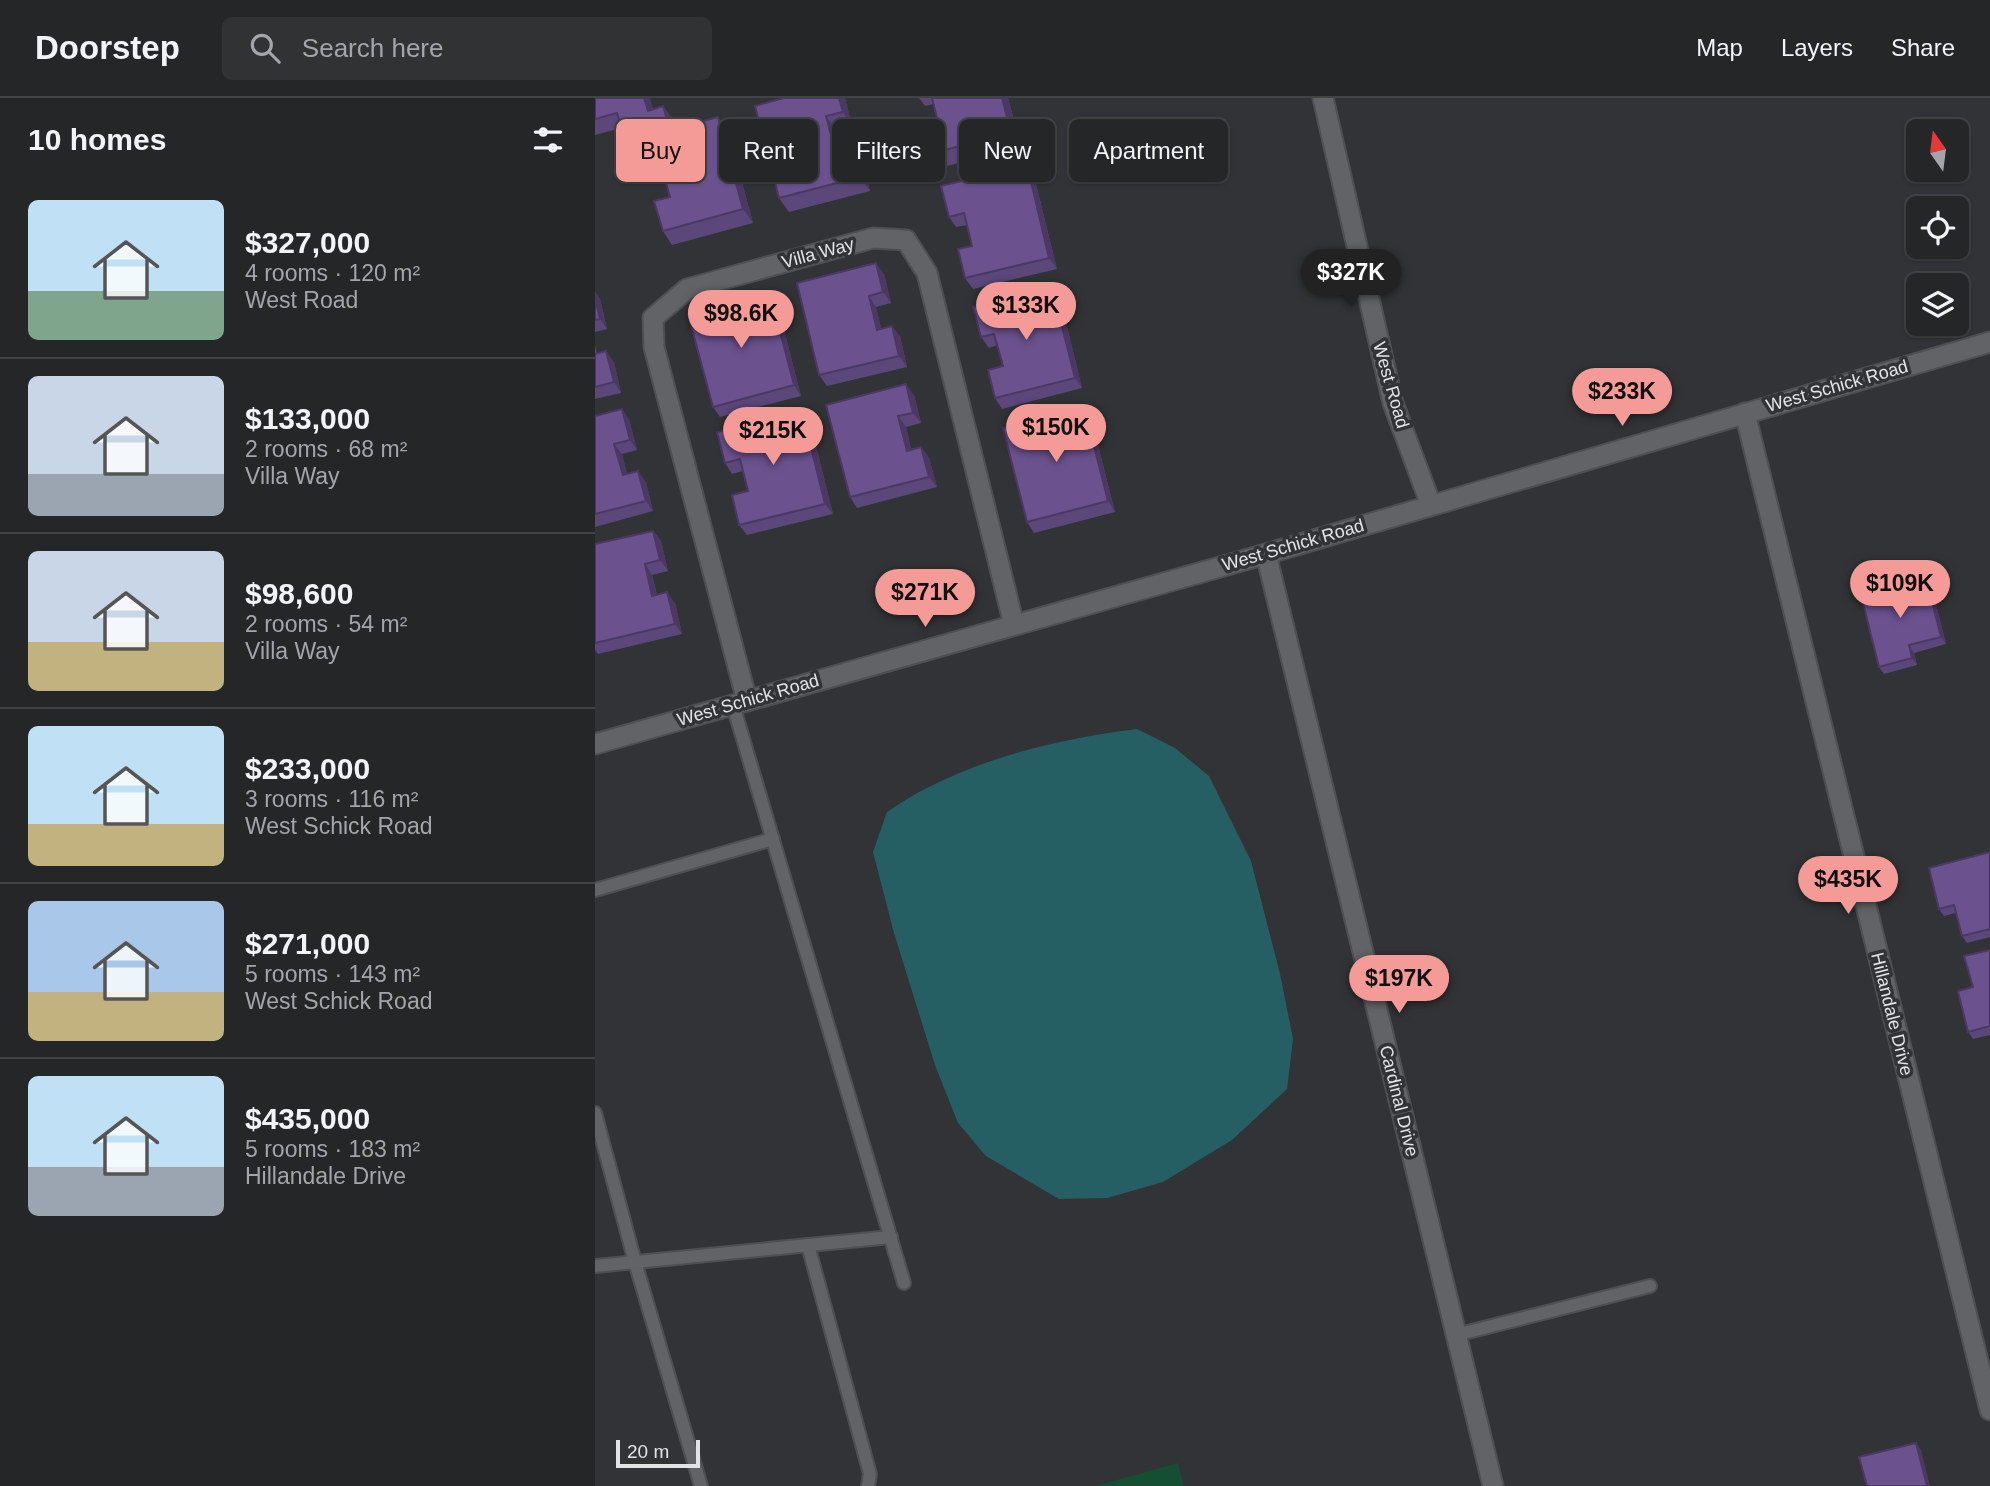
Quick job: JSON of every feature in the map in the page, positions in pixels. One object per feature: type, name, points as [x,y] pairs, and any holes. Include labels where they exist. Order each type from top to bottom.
[{"type":"street","name":"West Road","points":[[1322,98],[1393,403],[1431,505]]},
{"type":"street","name":"Villa Way","points":[[740,703],[654,347],[653,318],[687,289],[873,238],[906,240],[927,273],[1014,625]]},
{"type":"street","name":"West Schick Road","points":[[595,744],[1265,554],[1990,341]]},
{"type":"street","name":"Hillandale Drive","points":[[1745,414],[1990,1410]]},
{"type":"street","name":"Cardinal Drive","points":[[1265,554],[1493,1486]]},
{"type":"lane","points":[[740,703],[773,839],[904,1283]]},
{"type":"lane","points":[[595,890],[773,839]]},
{"type":"lane","points":[[595,1113],[635,1262],[701,1486]]},
{"type":"lane","points":[[595,1266],[891,1237]]},
{"type":"lane","points":[[808,1245],[870,1474],[868,1486]]},
{"type":"lane","points":[[1456,1335],[1650,1286]]},
{"type":"green space","points":[[1178,1463],[1184,1486],[1095,1486]]},
{"type":"water","points":[[1137,729],[1175,748],[1209,776],[1251,861],[1280,974],[1293,1039],[1287,1089],[1232,1140],[1163,1182],[1107,1198],[1059,1199],[986,1156],[958,1123],[935,1065],[894,933],[873,852],[887,812],[954,775],[1031,749]]},
{"type":"building","points":[[595,98],[644,98],[648,111],[663,106],[667,119],[619,119],[617,113],[595,119]]},
{"type":"building","points":[[784,98],[839,98],[843,112],[826,116],[832,139],[832,182],[841,182],[779,198],[775,182],[818,182],[818,119],[758,119],[755,106]]},
{"type":"building","points":[[932,98],[1002,98],[1007,119],[959,119],[959,146],[945,150],[945,119],[937,119]]},
{"type":"building","points":[[718,117],[719,182],[736,182],[743,209],[663,231],[654,201],[670,197],[666,182],[705,182],[705,121]]},
{"type":"building","points":[[959,182],[1031,182],[1049,258],[965,278],[958,249],[972,246],[964,213],[949,217],[941,186]]},
{"type":"building","points":[[876,263],[883,292],[869,296],[877,330],[892,326],[899,356],[819,375],[797,283]]},
{"type":"building","points":[[1052,287],[1075,378],[995,398],[988,370],[1003,366],[994,334],[981,337],[973,307]]},
{"type":"building","points":[[770,293],[794,385],[713,407],[688,314]]},
{"type":"building","points":[[595,299],[600,319],[595,320]]},
{"type":"building","points":[[606,351],[614,382],[595,387],[595,354]]},
{"type":"building","points":[[906,384],[913,413],[898,416],[907,451],[921,447],[929,477],[850,497],[826,405]]},
{"type":"building","points":[[1084,407],[1108,501],[1027,522],[1003,428]]},
{"type":"building","points":[[622,409],[630,440],[614,444],[623,475],[638,471],[646,501],[595,514],[595,416]]},
{"type":"building","points":[[802,411],[825,504],[739,525],[732,495],[748,491],[740,459],[725,463],[717,432]]},
{"type":"building","points":[[653,531],[660,560],[645,564],[652,596],[667,592],[675,624],[595,643],[595,544]]},
{"type":"building","points":[[1926,578],[1941,637],[1909,645],[1912,658],[1879,667],[1861,595]]},
{"type":"building","points":[[1990,852],[1990,929],[1962,936],[1954,905],[1939,909],[1929,868]]},
{"type":"building","points":[[1990,950],[1990,1026],[1968,1032],[1958,991],[1973,987],[1964,956]]},
{"type":"building","points":[[1916,1443],[1927,1486],[1867,1486],[1859,1457]]}]
